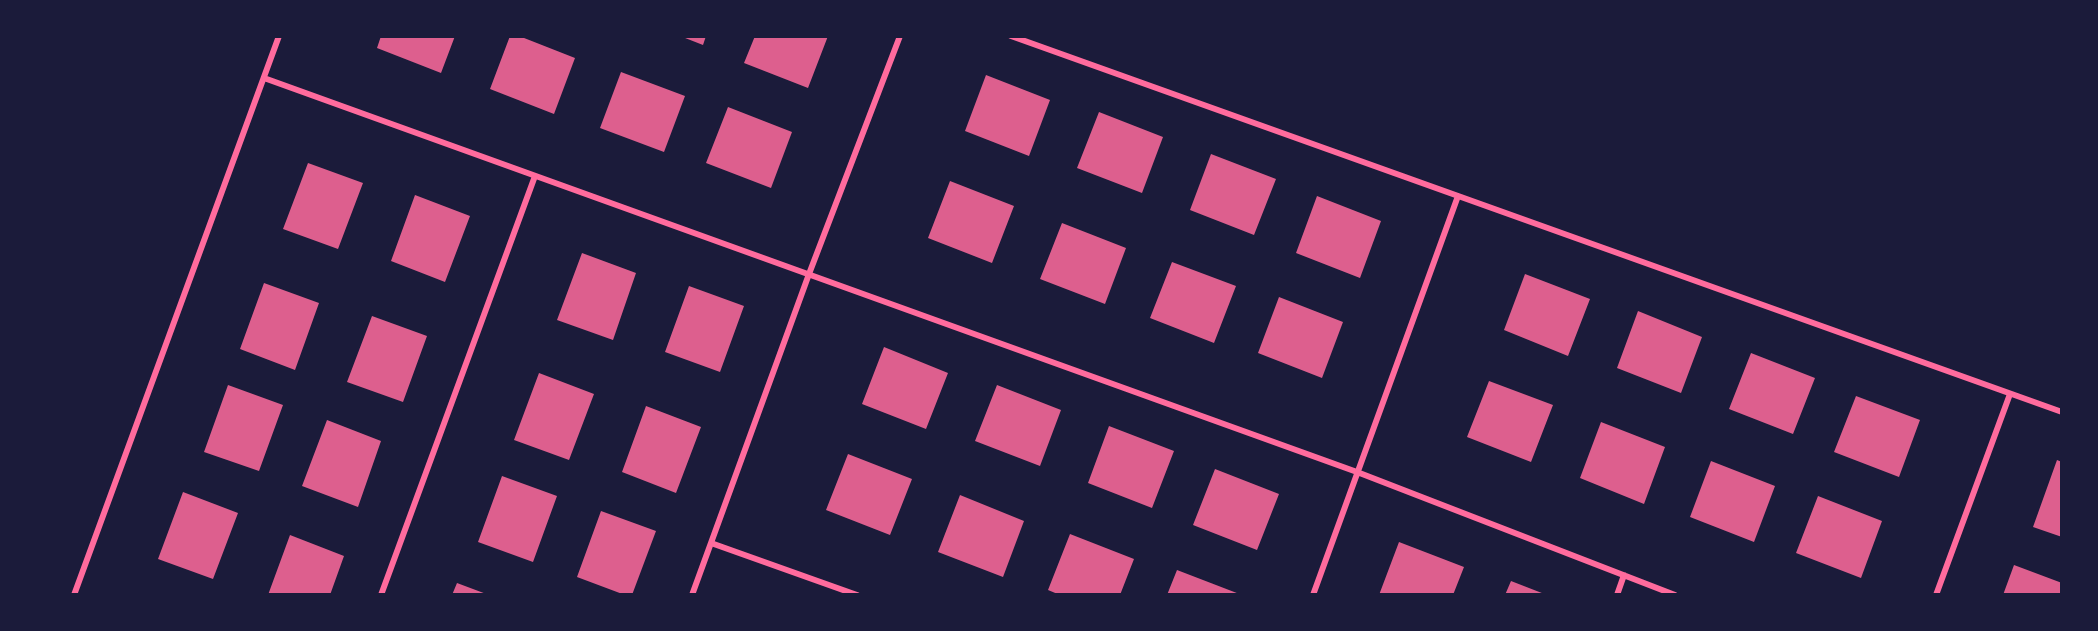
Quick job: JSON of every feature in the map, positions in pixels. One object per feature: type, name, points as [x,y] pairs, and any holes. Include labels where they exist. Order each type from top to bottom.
[{"type":"street","points":[[74,595],[279,36]]},
{"type":"street","points":[[692,595],[809,274],[900,36]]},
{"type":"street","points":[[1011,36],[2062,412]]},
{"type":"street","points":[[264,78],[1357,472],[1675,595]]},
{"type":"street","points":[[381,595],[535,176]]},
{"type":"street","points":[[1313,595],[1458,196]]},
{"type":"street","points":[[1936,595],[2010,394]]},
{"type":"street","points":[[711,543],[857,595]]},
{"type":"street","points":[[1617,595],[1624,575]]},
{"type":"building","points":[[381,36],[455,36],[441,73],[377,48]]},
{"type":"building","points":[[510,36],[519,36],[575,58],[554,114],[490,89]]},
{"type":"building","points":[[680,36],[706,36],[703,45]]},
{"type":"building","points":[[755,36],[828,36],[808,88],[744,63]]},
{"type":"building","points":[[621,72],[685,96],[664,152],[600,128]]},
{"type":"building","points":[[986,75],[1050,100],[1029,156],[965,131]]},
{"type":"building","points":[[728,107],[792,132],[771,188],[706,163]]},
{"type":"building","points":[[1099,112],[1163,137],[1142,193],[1077,168]]},
{"type":"building","points":[[1211,154],[1276,179],[1254,235],[1190,210]]},
{"type":"building","points":[[308,163],[363,183],[338,249],[283,229]]},
{"type":"building","points":[[950,181],[1014,206],[992,263],[928,238]]},
{"type":"building","points":[[415,195],[470,216],[445,282],[391,261]]},
{"type":"building","points":[[1317,196],[1381,221],[1360,278],[1296,253]]},
{"type":"building","points":[[1062,223],[1126,248],[1105,304],[1040,279]]},
{"type":"building","points":[[582,253],[636,273],[613,340],[557,320]]},
{"type":"building","points":[[1172,262],[1236,286],[1214,343],[1150,318]]},
{"type":"building","points":[[1525,274],[1590,299],[1568,356],[1504,330]]},
{"type":"building","points":[[264,283],[319,303],[295,370],[240,349]]},
{"type":"building","points":[[689,286],[744,306],[720,372],[665,352]]},
{"type":"building","points":[[1279,297],[1343,322],[1322,378],[1258,353]]},
{"type":"building","points":[[1638,311],[1702,337],[1681,393],[1617,368]]},
{"type":"building","points":[[372,316],[427,336],[403,402],[347,382]]},
{"type":"building","points":[[884,347],[948,373],[926,429],[862,404]]},
{"type":"building","points":[[1751,353],[1815,378],[1793,434],[1729,409]]},
{"type":"building","points":[[539,373],[594,394],[569,460],[514,440]]},
{"type":"building","points":[[1489,381],[1553,405],[1531,462],[1467,437]]},
{"type":"building","points":[[228,385],[283,405],[259,471],[204,452]]},
{"type":"building","points":[[997,385],[1061,410],[1040,466],[975,441]]},
{"type":"building","points":[[1856,396],[1920,420],[1899,477],[1834,452]]},
{"type":"building","points":[[646,406],[701,427],[676,493],[622,472]]},
{"type":"building","points":[[327,420],[381,441],[358,507],[302,486]]},
{"type":"building","points":[[1601,422],[1665,447],[1644,504],[1580,478]]},
{"type":"building","points":[[1109,426],[1174,451],[1152,508],[1088,483]]},
{"type":"building","points":[[848,454],[912,479],[890,535],[826,510]]},
{"type":"building","points":[[2057,460],[2062,462],[2062,537],[2033,527]]},
{"type":"building","points":[[1711,461],[1775,486],[1754,542],[1690,517]]},
{"type":"building","points":[[1215,469],[1279,494],[1257,550],[1193,525]]},
{"type":"building","points":[[502,476],[557,496],[533,562],[478,542]]},
{"type":"building","points":[[183,492],[238,513],[213,579],[158,559]]},
{"type":"building","points":[[960,495],[1024,521],[1003,577],[938,552]]},
{"type":"building","points":[[1818,496],[1882,521],[1861,578],[1796,553]]},
{"type":"building","points":[[601,511],[656,531],[632,595],[625,595],[577,577]]},
{"type":"building","points":[[1070,534],[1134,559],[1120,595],[1060,595],[1048,590]]},
{"type":"building","points":[[290,535],[344,556],[330,595],[268,595]]},
{"type":"building","points":[[1399,542],[1464,567],[1453,595],[1379,595]]},
{"type":"building","points":[[2014,565],[2062,583],[2062,595],[2003,595]]},
{"type":"building","points":[[1177,570],[1242,595],[1167,595]]},
{"type":"building","points":[[1511,581],[1547,595],[1505,595]]},
{"type":"building","points":[[457,583],[489,595],[452,595]]}]
